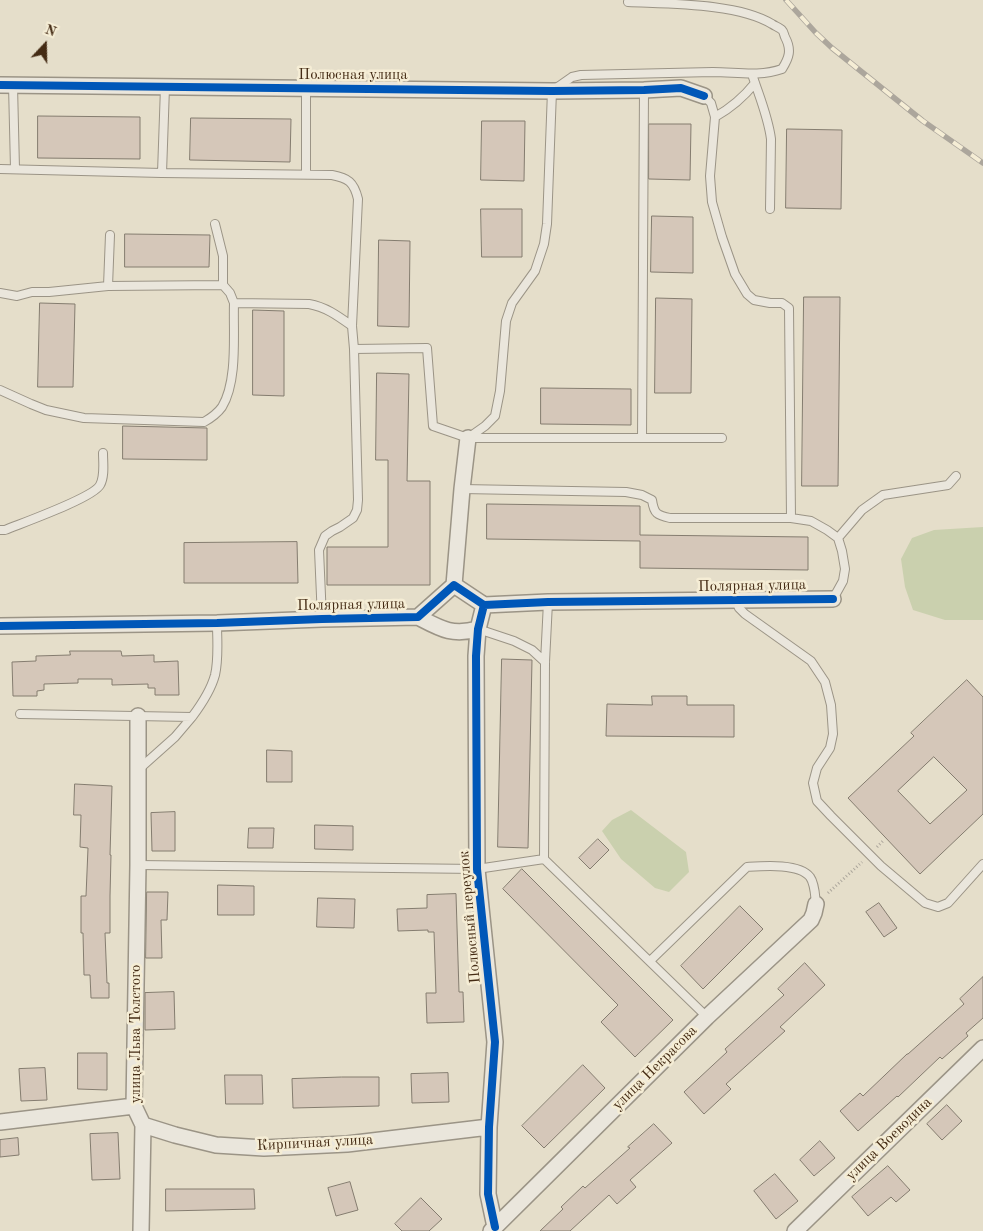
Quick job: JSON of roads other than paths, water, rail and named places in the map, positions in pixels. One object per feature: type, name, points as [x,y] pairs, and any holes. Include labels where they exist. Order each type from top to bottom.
[{"type":"street","name":"Полюсная улица","points":[[7,85],[552,91],[681,88],[704,96]]},
{"type":"street","points":[[468,438],[454,585],[484,605]]},
{"type":"street","name":"Полярная улица","points":[[0,626],[217,623],[322,618],[418,617],[454,585]]},
{"type":"street","name":"Полярная улица","points":[[484,605],[548,602],[833,598]]},
{"type":"street","name":"Полюсный переулок","points":[[484,605],[478,629],[476,656],[478,869],[494,1042],[489,1127],[488,1194],[493,1229]]},
{"type":"street","points":[[418,617],[441,629],[454,632],[478,629]]},
{"type":"street","name":"улица Льва Толстого","points":[[138,716],[138,865],[134,1106],[142,1125],[141,1231]]},
{"type":"street","name":"улица Некрасова","points":[[493,1229],[707,1016],[811,920],[816,904]]},
{"type":"street","name":"улица Воеводина","points":[[795,1231],[983,1048]]},
{"type":"street","points":[[0,1122],[134,1106]]},
{"type":"street","name":"Кирпичная улица","points":[[142,1125],[216,1145],[264,1148],[347,1144],[489,1127]]},
{"type":"lane","points":[[468,438],[495,416],[500,392],[506,320],[512,303],[535,271],[544,244],[547,224],[552,91],[572,77],[581,75],[715,72],[770,73],[782,69],[788,59],[788,42],[782,30],[767,21],[720,8],[628,2]]},
{"type":"lane","points":[[752,74],[767,118],[770,134],[770,209]]},
{"type":"lane","points":[[715,117],[737,103],[755,83]]},
{"type":"lane","points":[[7,85],[14,169]]},
{"type":"lane","points":[[162,173],[165,87]]},
{"type":"lane","points":[[306,88],[306,174]]},
{"type":"lane","points":[[642,438],[644,90]]},
{"type":"lane","points":[[704,96],[712,103],[715,117],[710,176],[712,202],[735,274],[746,294],[754,300],[782,303],[789,308],[791,518]]},
{"type":"lane","points":[[0,169],[306,174],[332,175],[343,177],[351,182],[356,189],[358,199],[352,326],[358,500],[357,510],[352,518],[324,536],[318,550],[322,618]]},
{"type":"lane","points":[[0,390],[46,410],[84,418],[204,422],[213,416],[221,408],[227,396],[233,368],[234,303],[230,293],[223,285],[223,256],[215,224]]},
{"type":"lane","points":[[108,286],[110,235]]},
{"type":"lane","points":[[0,293],[17,296],[32,292],[108,286],[223,285]]},
{"type":"lane","points":[[234,303],[309,304],[332,311],[352,326]]},
{"type":"lane","points":[[354,349],[427,348],[433,426],[468,438],[722,438]]},
{"type":"lane","points":[[0,530],[5,530],[37,517],[93,492],[100,485],[103,475],[103,454]]},
{"type":"lane","points":[[838,538],[862,510],[883,495],[948,485],[956,476]]},
{"type":"lane","points":[[462,489],[626,492],[647,497],[652,500],[653,509],[656,512],[661,516],[670,518],[791,518],[811,521],[838,538],[842,551],[845,569],[843,582],[833,598]]},
{"type":"lane","points":[[736,600],[739,608],[745,614],[811,660],[825,682],[831,706],[833,734],[830,748],[817,768],[813,783],[817,801],[881,866],[926,903],[938,907],[948,903],[983,864]]},
{"type":"lane","points":[[548,602],[545,662],[544,859],[707,1016]]},
{"type":"lane","points":[[138,770],[175,737],[192,717],[206,695],[215,675],[217,623]]},
{"type":"lane","points":[[478,629],[514,641],[532,650],[545,662]]},
{"type":"lane","points":[[20,714],[192,717]]},
{"type":"lane","points":[[138,865],[478,869],[544,859]]},
{"type":"lane","points":[[650,961],[747,867],[764,866],[796,869],[809,876],[814,886],[816,904]]},
{"type":"railway","points":[[786,0],[832,48],[923,121],[983,163]]}]
